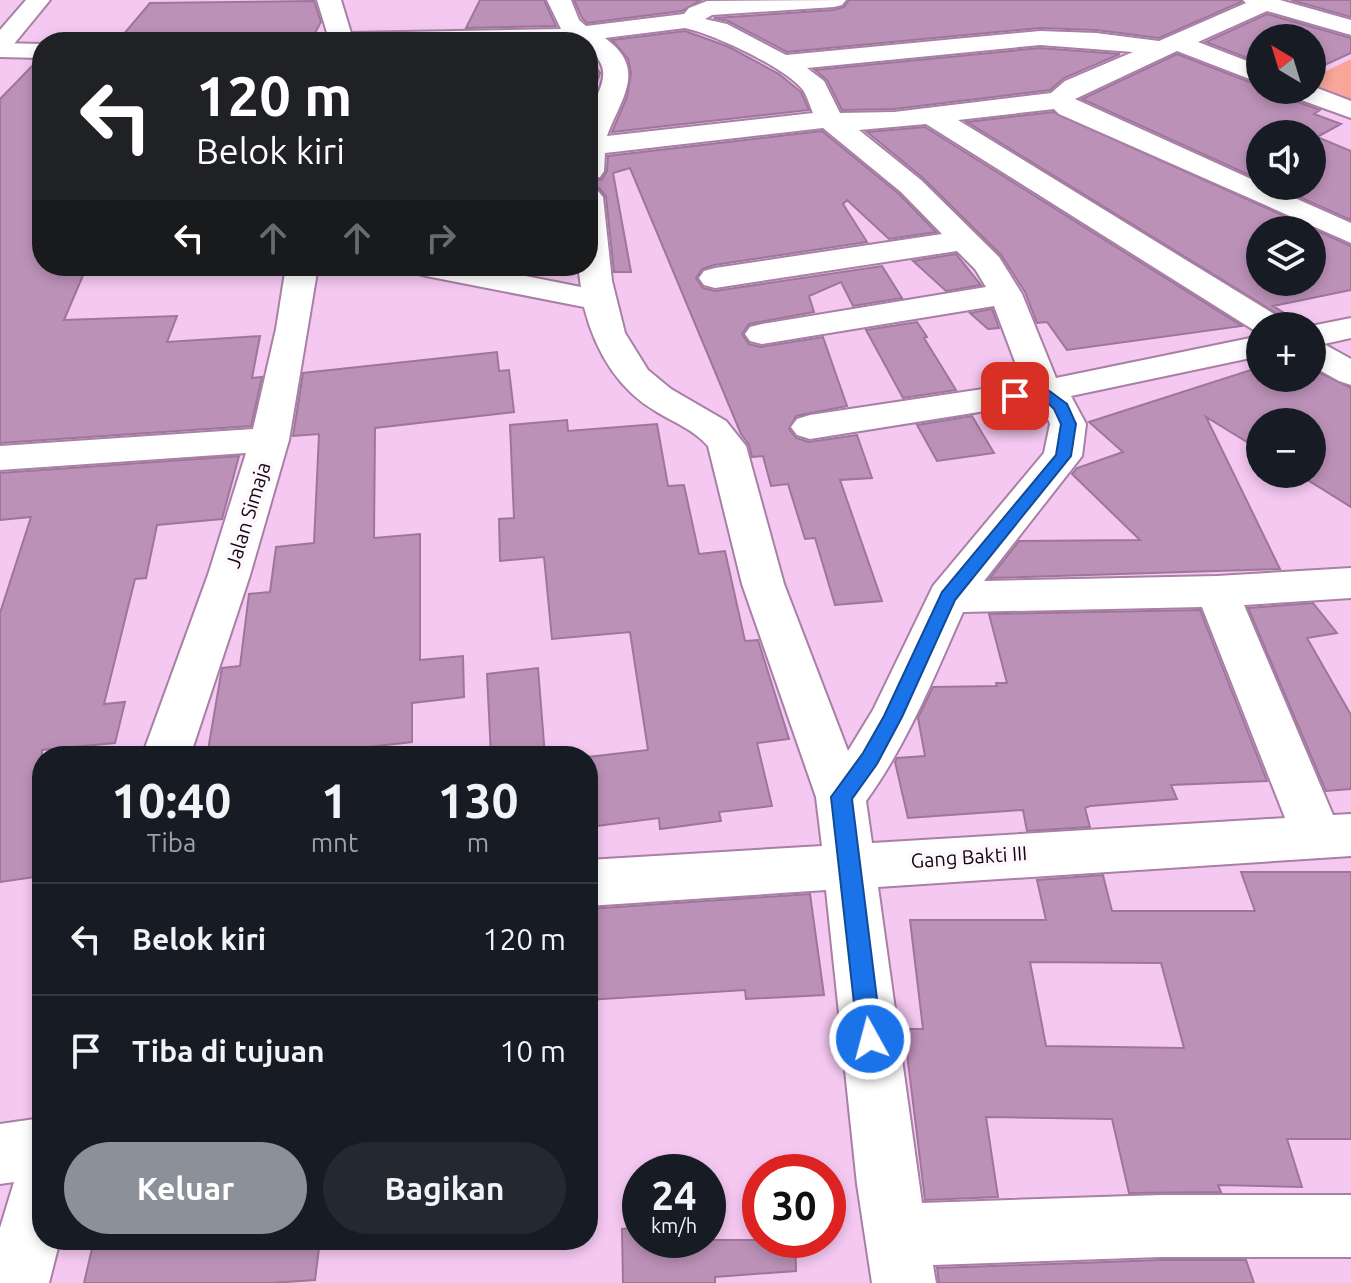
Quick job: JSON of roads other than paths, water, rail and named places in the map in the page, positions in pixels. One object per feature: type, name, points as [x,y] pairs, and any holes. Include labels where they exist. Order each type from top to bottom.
[{"type":"street","points":[[0,47],[38,0]]},
{"type":"street","points":[[329,0],[339,32]]},
{"type":"street","points":[[559,0],[563,14],[576,32]]},
{"type":"street","points":[[690,22],[697,13],[707,8],[834,0]]},
{"type":"street","points":[[1061,100],[1064,93],[1074,87],[1261,1],[1351,28]]},
{"type":"street","points":[[598,33],[690,22],[728,33],[782,63],[815,87],[829,119],[911,186],[988,264],[1006,294],[1044,391],[1061,407],[1068,424],[1063,456],[948,597],[893,717],[870,758],[841,797]]},
{"type":"street","points":[[782,63],[1040,38],[1166,45],[1246,71]]},
{"type":"street","points":[[0,47],[32,50]]},
{"type":"street","points":[[598,47],[609,54],[615,65],[616,83],[598,125]]},
{"type":"street","points":[[598,82],[616,83]]},
{"type":"street","points":[[598,145],[829,119],[860,122],[1061,100]]},
{"type":"street","points":[[1061,100],[1068,108],[1351,234]]},
{"type":"street","points":[[1326,100],[1351,110]]},
{"type":"street","points":[[930,115],[1247,312]]},
{"type":"street","points":[[715,278],[966,240]]},
{"type":"street","name":"Jalan Simaja","points":[[170,746],[208,643],[270,440],[295,325],[301,276]]},
{"type":"street","points":[[477,276],[598,300]]},
{"type":"street","points":[[596,276],[607,338],[623,366],[647,390],[679,411],[718,430],[727,446],[763,584],[841,797],[888,1184],[901,1259],[1161,1226],[1351,1226]]},
{"type":"street","points":[[762,334],[1006,294]]},
{"type":"street","points":[[1326,333],[1351,328]]},
{"type":"street","points":[[810,427],[1044,391],[1246,349]]},
{"type":"street","points":[[1326,359],[1351,374]]},
{"type":"street","points":[[0,458],[270,440]]},
{"type":"street","points":[[948,597],[1217,591],[1351,583]]},
{"type":"street","points":[[1217,591],[1334,835]]},
{"type":"street","name":"Gang Bakti III","points":[[598,882],[1334,835]]},
{"type":"street","points":[[0,1154],[32,1149]]}]
